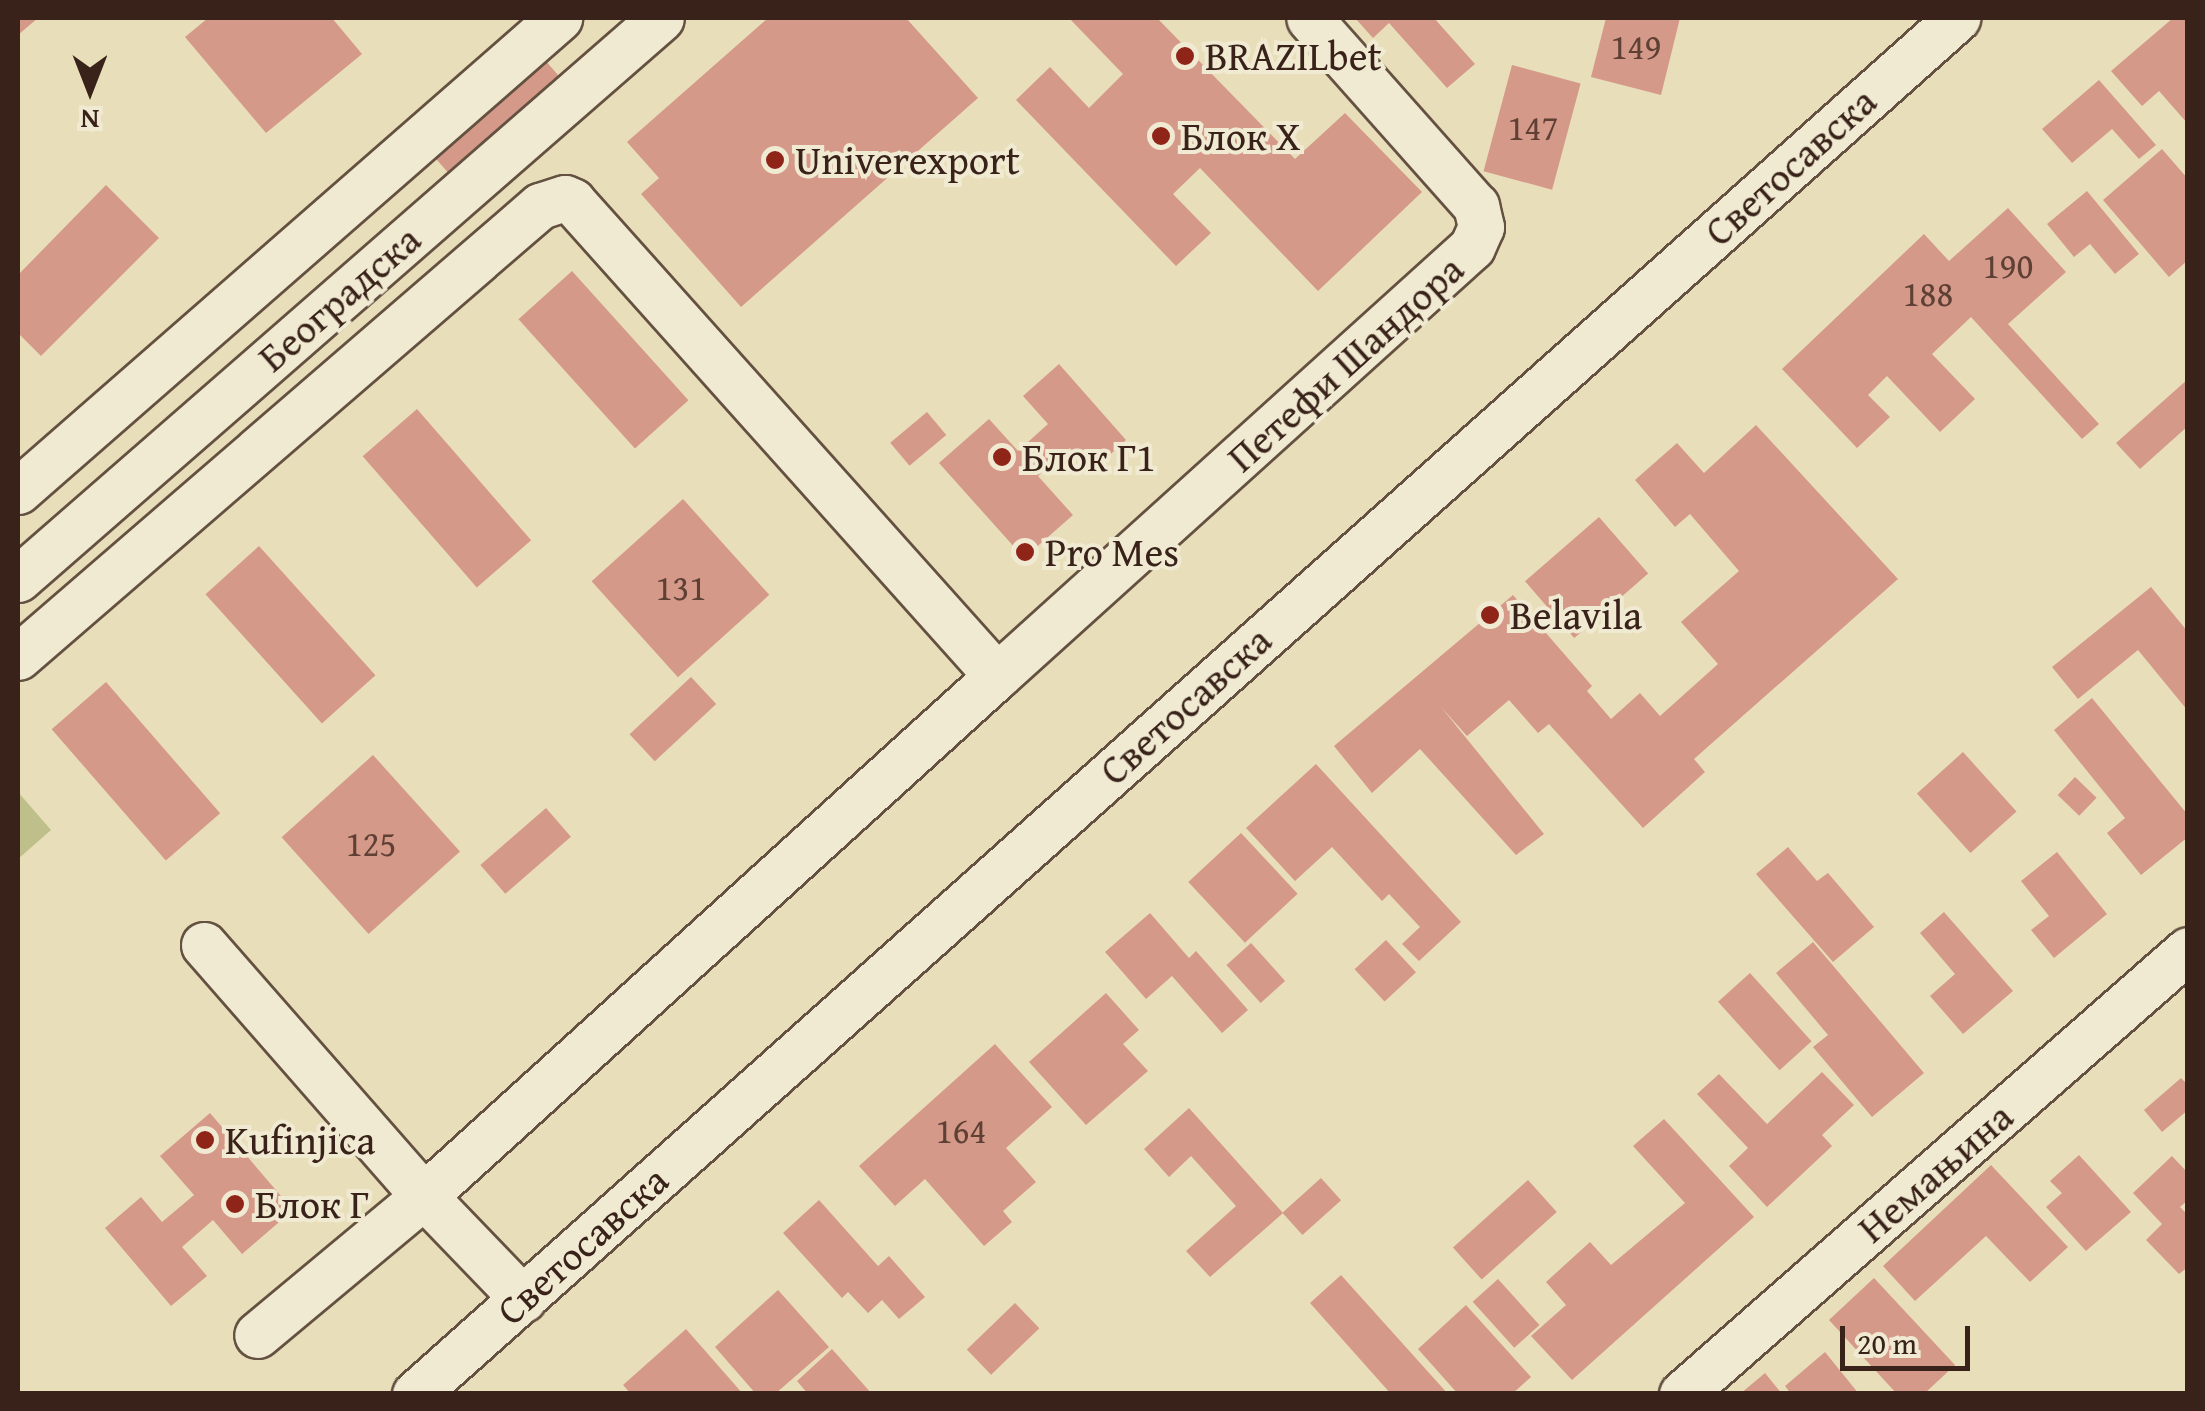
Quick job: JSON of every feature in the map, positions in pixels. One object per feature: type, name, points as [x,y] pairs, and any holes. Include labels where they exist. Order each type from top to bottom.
[{"type":"street","name":"Београдска","points":[[18,491],[559,18]]},
{"type":"street","name":"Београдска","points":[[18,579],[661,18]]},
{"type":"street","name":"Петефи Шандора","points":[[257,1335],[424,1196],[1472,247],[1481,227],[1476,206],[1310,18]]},
{"type":"street","name":"Светосавска","points":[[415,1394],[1957,18]]},
{"type":"street","points":[[18,657],[540,206],[565,198],[572,201],[997,676]]},
{"type":"street","points":[[204,944],[424,1196],[523,1299]]},
{"type":"street","name":"Немањина","points":[[1682,1394],[2188,950]]},
{"type":"green space","points":[[18,792],[51,830],[18,859]]},
{"type":"building","points":[[18,18],[38,18],[18,35]]},
{"type":"building","points":[[208,18],[332,18],[362,54],[266,133],[185,37]]},
{"type":"building","name":"Univerexport","points":[[768,18],[906,18],[978,98],[741,307],[641,194],[659,178],[627,142]]},
{"type":"building","name":"Блок Х","points":[[1069,18],[1157,18],[1295,159],[1345,113],[1422,192],[1318,291],[1200,168],[1173,194],[1211,233],[1176,266],[1016,100],[1050,67],[1089,108],[1123,74]]},
{"type":"building","points":[[1355,18],[1434,18],[1475,64],[1447,88],[1389,23],[1373,38]]},
{"type":"building","points":[[1606,18],[1680,18],[1661,95],[1591,77]]},
{"type":"building","points":[[2173,18],[2188,18],[2188,124],[2159,91],[2142,106],[2111,71]]},
{"type":"building","points":[[531,44],[570,89],[459,186],[420,140]]},
{"type":"building","points":[[1512,65],[1581,83],[1552,190],[1484,171]]},
{"type":"building","points":[[2099,80],[2156,145],[2139,159],[2112,129],[2072,163],[2042,129]]},
{"type":"building","points":[[2162,149],[2188,179],[2188,260],[2169,277],[2103,200]]},
{"type":"building","points":[[106,185],[159,238],[41,356],[18,333],[18,275]]},
{"type":"building","points":[[2087,191],[2139,254],[2115,274],[2090,244],[2074,257],[2047,224]]},
{"type":"building","points":[[2008,208],[2066,272],[2008,324],[2099,424],[2082,439],[1971,317],[1932,354],[1975,399],[1940,432],[1887,376],[1868,395],[1890,417],[1857,448],[1782,369],[1924,234],[1949,261]]},
{"type":"building","points":[[572,271],[688,400],[635,448],[518,319]]},
{"type":"building","name":"Блок Г1","points":[[1059,364],[1126,440],[1091,472],[1070,448],[1038,476],[1073,515],[1024,558],[939,463],[989,419],[1018,451],[1048,424],[1023,396]]},
{"type":"building","points":[[2188,379],[2188,426],[2140,469],[2116,443]]},
{"type":"building","points":[[417,409],[531,540],[477,588],[363,456]]},
{"type":"building","points":[[927,412],[946,435],[910,466],[890,443]]},
{"type":"building","points":[[1756,425],[1898,579],[1694,759],[1705,772],[1643,828],[1549,724],[1538,733],[1509,700],[1467,736],[1441,707],[1544,834],[1516,855],[1420,749],[1372,793],[1334,746],[1513,595],[1592,686],[1587,691],[1611,719],[1640,693],[1660,716],[1718,664],[1681,622],[1739,571],[1690,514],[1675,527],[1635,480],[1677,443],[1704,473]]},
{"type":"building","points":[[683,499],[769,595],[678,677],[592,581]]},
{"type":"building","points":[[1599,517],[1648,574],[1574,638],[1525,581]]},
{"type":"building","points":[[259,546],[375,675],[322,723],[205,594]]},
{"type":"building","points":[[2151,587],[2188,632],[2188,711],[2138,650],[2078,699],[2052,667]]},
{"type":"building","points":[[691,677],[716,704],[655,761],[630,734]]},
{"type":"building","points":[[106,682],[220,813],[166,861],[52,729]]},
{"type":"building","points":[[2092,698],[2188,815],[2188,837],[2141,875],[2107,833],[2125,818],[2054,730]]},
{"type":"building","points":[[1963,752],[2017,811],[1970,853],[1917,793]]},
{"type":"building","points":[[373,755],[460,852],[369,934],[282,837]]},
{"type":"building","points":[[1316,764],[1461,922],[1419,961],[1402,944],[1420,927],[1389,894],[1382,901],[1332,847],[1295,881],[1246,828]]},
{"type":"building","points":[[2075,777],[2097,798],[2079,816],[2058,795]]},
{"type":"building","points":[[546,808],[571,837],[505,894],[480,865]]},
{"type":"building","points":[[1241,833],[1298,894],[1245,943],[1188,882]]},
{"type":"building","points":[[1788,847],[1817,881],[1828,873],[1874,927],[1833,962],[1756,874]]},
{"type":"building","points":[[2057,852],[2107,914],[2054,958],[2031,930],[2049,916],[2021,881]]},
{"type":"building","points":[[1944,912],[2013,991],[1963,1034],[1930,996],[1955,974],[1920,933]]},
{"type":"building","points":[[1150,913],[1189,958],[1196,951],[1248,1010],[1222,1033],[1172,976],[1146,999],[1105,952]]},
{"type":"building","points":[[1386,940],[1416,972],[1385,1002],[1355,969]]},
{"type":"building","points":[[1813,942],[1924,1073],[1872,1117],[1813,1047],[1828,1035],[1776,973]]},
{"type":"building","points":[[1251,943],[1285,981],[1261,1003],[1226,965]]},
{"type":"building","points":[[1750,973],[1812,1041],[1780,1070],[1718,1002]]},
{"type":"building","points":[[1106,993],[1139,1030],[1123,1044],[1148,1071],[1086,1125],[1029,1062]]},
{"type":"building","points":[[995,1044],[1052,1107],[1006,1148],[1036,1182],[1003,1211],[1012,1222],[984,1246],[925,1179],[895,1206],[859,1166]]},
{"type":"building","points":[[1822,1072],[1854,1105],[1822,1135],[1832,1146],[1767,1207],[1729,1166],[1748,1148],[1697,1094],[1719,1074],[1767,1124]]},
{"type":"building","points":[[2181,1078],[2188,1085],[2188,1110],[2162,1132],[2144,1110]]},
{"type":"building","points":[[1189,1108],[1283,1213],[1210,1277],[1186,1251],[1236,1206],[1191,1156],[1169,1177],[1144,1149]]},
{"type":"building","name":"Блок Г","points":[[210,1113],[293,1210],[242,1254],[213,1220],[182,1247],[207,1276],[171,1306],[105,1228],[141,1197],[162,1222],[194,1195],[160,1156]]},
{"type":"building","points":[[1664,1119],[1754,1217],[1572,1380],[1531,1336],[1566,1305],[1546,1282],[1590,1242],[1611,1265],[1685,1203],[1633,1146]]},
{"type":"building","points":[[2079,1155],[2131,1212],[2086,1251],[2046,1207],[2062,1193],[2050,1181]]},
{"type":"building","points":[[2172,1156],[2188,1173],[2188,1200],[2180,1207],[2188,1215],[2188,1267],[2179,1274],[2146,1240],[2162,1224],[2133,1193]]},
{"type":"building","points":[[1991,1165],[2068,1247],[2030,1282],[1986,1236],[1915,1301],[1883,1266]]},
{"type":"building","points":[[1321,1178],[1341,1200],[1302,1235],[1282,1213]]},
{"type":"building","points":[[1528,1180],[1557,1212],[1482,1280],[1453,1248]]},
{"type":"building","points":[[819,1200],[878,1266],[889,1256],[925,1297],[899,1319],[882,1300],[868,1313],[848,1292],[842,1298],[783,1233]]},
{"type":"building","points":[[1341,1275],[1448,1394],[1391,1394],[1310,1303]]},
{"type":"building","points":[[1874,1278],[1955,1365],[1924,1394],[1897,1394],[1829,1320]]},
{"type":"building","points":[[1498,1279],[1539,1325],[1514,1348],[1473,1302]]},
{"type":"building","points":[[778,1290],[829,1347],[775,1394],[756,1394],[715,1347]]},
{"type":"building","points":[[1015,1303],[1039,1328],[991,1375],[967,1350]]},
{"type":"building","points":[[1466,1305],[1531,1377],[1512,1394],[1458,1394],[1418,1349]]},
{"type":"building","points":[[686,1329],[743,1394],[631,1394],[623,1385]]},
{"type":"building","points":[[832,1349],[872,1394],[808,1394],[797,1381]]},
{"type":"building","points":[[1825,1352],[1859,1394],[1791,1394],[1785,1386]]},
{"type":"building","points":[[1765,1373],[1782,1394],[1740,1394]]},
{"type":"place","name":"BRAZILbet","points":[[1185,56]]},
{"type":"place","name":"Блок Х","points":[[1161,136]]},
{"type":"place","name":"Univerexport","points":[[775,160]]},
{"type":"place","name":"Блок Г1","points":[[1002,457]]},
{"type":"place","name":"Pro Mes","points":[[1025,552]]},
{"type":"place","name":"Belavila","points":[[1490,615]]},
{"type":"place","name":"Kufinjica","points":[[205,1140]]},
{"type":"place","name":"Блок Г","points":[[235,1204]]}]
